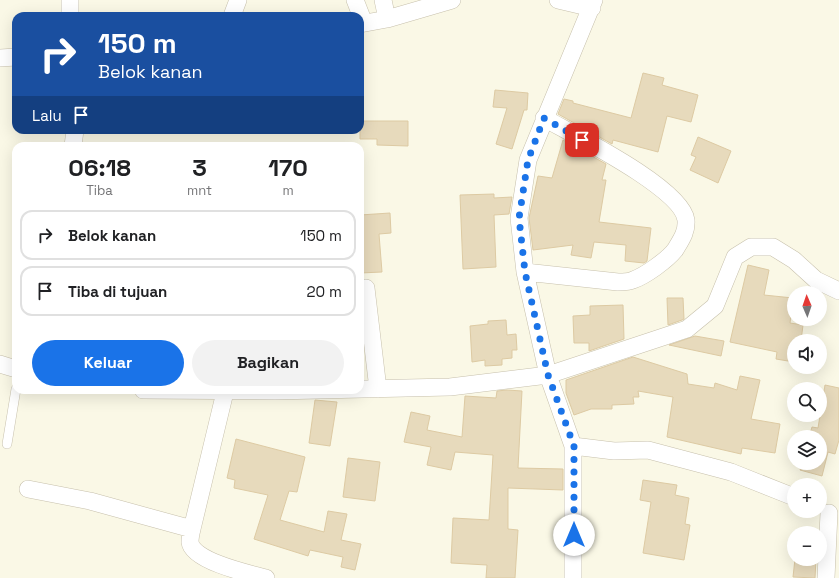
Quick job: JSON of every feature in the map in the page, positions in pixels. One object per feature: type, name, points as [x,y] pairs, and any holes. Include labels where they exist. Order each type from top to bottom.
[{"type":"street","points":[[70,0],[70,12]]},
{"type":"street","points":[[234,12],[238,0]]},
{"type":"street","points":[[355,0],[358,12]]},
{"type":"street","points":[[383,0],[387,19]]},
{"type":"street","points":[[364,24],[387,19],[452,0]]},
{"type":"street","points":[[558,0],[593,4],[544,118],[528,160],[519,218],[525,272],[548,375],[574,446],[573,578]]},
{"type":"street","points":[[0,58],[12,57]]},
{"type":"street","points":[[525,272],[618,282],[632,281],[649,272],[673,252],[685,235],[686,218],[678,204],[646,175],[544,118]]},
{"type":"street","points":[[364,389],[450,387],[548,375],[687,330],[715,306],[735,257],[751,247],[773,248],[794,260],[816,280],[839,291]]},
{"type":"street","points":[[366,288],[378,389]]},
{"type":"street","points":[[0,364],[12,368]]},
{"type":"street","points":[[225,394],[190,542],[192,547],[204,558],[266,578]]},
{"type":"street","points":[[574,446],[614,451],[648,450],[731,472],[787,494]]},
{"type":"street","points":[[28,489],[90,501],[192,529]]},
{"type":"street","points":[[826,578],[829,513]]},
{"type":"lane","points":[[7,444],[15,394]]},
{"type":"building","points":[[643,73],[664,78],[662,85],[698,95],[691,122],[667,116],[658,152],[613,140],[612,144],[558,114],[564,99],[573,101],[573,103],[631,118]]},
{"type":"building","points":[[495,90],[528,93],[527,110],[524,110],[512,149],[496,144],[507,108],[493,107]]},
{"type":"building","points":[[364,121],[408,121],[408,146],[377,145],[377,139],[360,139],[360,134],[364,134]]},
{"type":"building","points":[[698,137],[731,151],[718,183],[690,170],[696,157],[691,155]]},
{"type":"building","points":[[563,140],[606,164],[602,180],[606,180],[599,222],[651,228],[647,261],[644,263],[625,261],[626,245],[594,242],[591,258],[571,255],[573,245],[533,250],[529,218],[538,176],[552,178]]},
{"type":"building","points":[[494,194],[494,198],[512,197],[509,214],[494,215],[496,267],[463,269],[460,195]]},
{"type":"building","points":[[390,213],[391,233],[379,234],[382,272],[364,273],[364,215]]},
{"type":"building","points":[[748,265],[769,270],[764,295],[787,297],[787,326],[803,326],[802,334],[787,334],[787,361],[776,359],[777,352],[730,342]]},
{"type":"building","points":[[667,298],[683,298],[684,319],[668,325]]},
{"type":"building","points":[[623,305],[624,339],[589,351],[589,343],[574,343],[573,316],[590,315],[590,306]]},
{"type":"building","points":[[506,320],[507,335],[516,334],[517,350],[512,350],[512,358],[502,359],[502,365],[485,366],[485,360],[472,362],[470,326],[488,324],[488,321]]},
{"type":"building","points":[[695,336],[724,341],[721,356],[669,345]]},
{"type":"building","points":[[633,357],[687,374],[688,384],[714,388],[715,383],[737,390],[740,376],[760,380],[751,419],[780,424],[775,453],[742,448],[741,454],[667,437],[673,397],[638,391],[639,397],[633,397],[634,404],[612,405],[612,409],[591,409],[574,415],[566,393],[566,380]]},
{"type":"building","points":[[827,385],[839,388],[839,440],[835,454],[828,452],[827,456],[827,430],[811,430],[812,427],[818,428],[819,422],[827,422]]},
{"type":"building","points":[[497,391],[522,391],[518,468],[563,469],[563,490],[508,488],[508,529],[518,530],[515,578],[486,578],[487,565],[451,563],[453,518],[489,520],[493,455],[455,452],[451,470],[427,465],[431,447],[404,442],[411,412],[430,416],[427,430],[462,437],[465,396],[496,398]]},
{"type":"building","points":[[315,400],[337,402],[330,446],[309,443]]},
{"type":"building","points":[[236,439],[305,457],[297,492],[289,491],[280,520],[324,532],[328,511],[347,514],[341,540],[361,544],[355,570],[341,567],[343,557],[310,550],[308,556],[254,539],[268,495],[234,488],[235,480],[227,478]]},
{"type":"building","points":[[348,458],[380,462],[375,501],[343,497]]},
{"type":"building","points":[[800,470],[824,470],[822,476]]},
{"type":"building","points":[[643,480],[677,485],[675,495],[689,498],[685,524],[690,525],[684,560],[643,553],[651,502],[640,500]]},
{"type":"building","points":[[794,566],[816,566],[815,578],[793,577]]},
{"type":"route","points":[[574,535],[574,446],[548,375],[525,272],[519,218],[528,160],[544,118],[582,140]]}]
